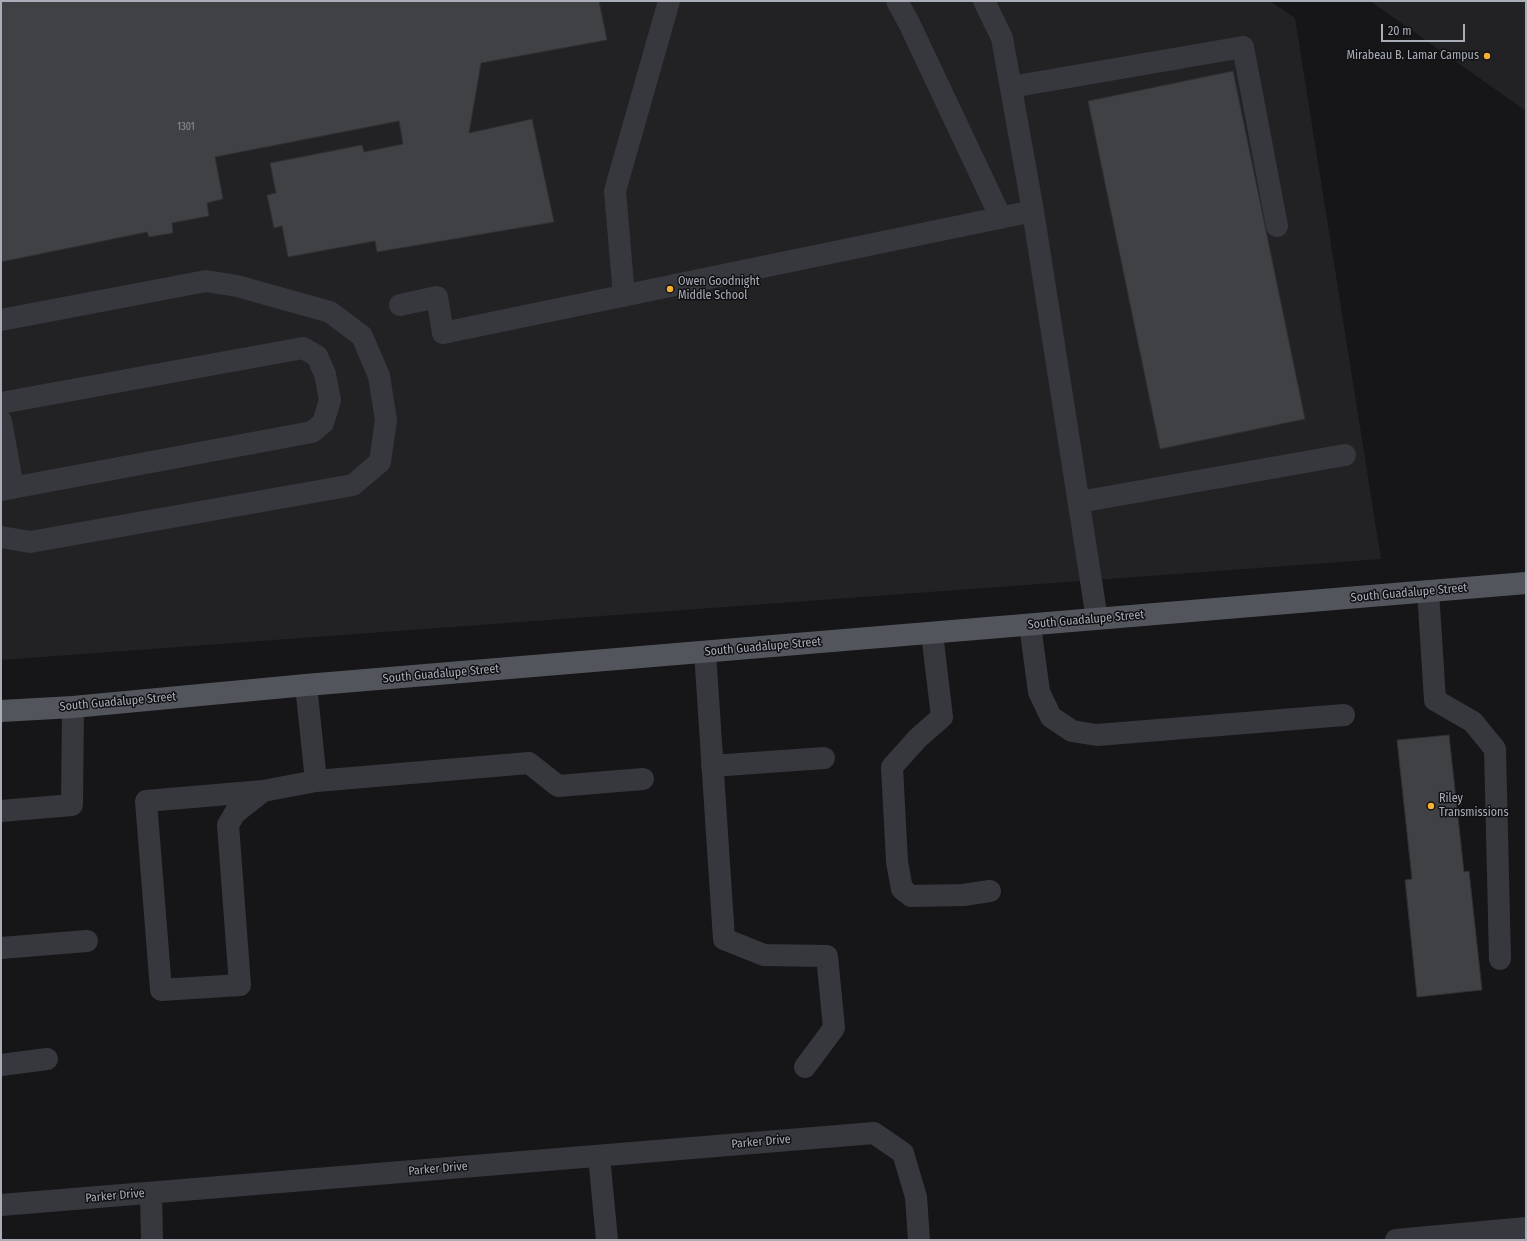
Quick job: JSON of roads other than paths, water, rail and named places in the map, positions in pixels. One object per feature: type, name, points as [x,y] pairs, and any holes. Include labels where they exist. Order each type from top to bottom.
[{"type":"main road","name":"South Guadalupe Street","points":[[1,711],[73,707],[306,685],[1526,583]]},
{"type":"street","points":[[624,296],[615,191],[670,1]]},
{"type":"street","points":[[897,1],[1001,218]]},
{"type":"street","points":[[984,1],[1002,38],[1011,87],[1033,211],[1097,619]]},
{"type":"street","points":[[1011,87],[1243,47],[1277,226]]},
{"type":"street","points":[[400,305],[437,297],[443,333],[1033,211]]},
{"type":"street","points":[[1,320],[206,281],[237,286],[330,312],[362,336],[378,376],[386,420],[380,462],[353,485],[30,542],[1,537]]},
{"type":"street","points":[[1,403],[303,348],[317,356],[325,374],[330,400],[323,422],[312,432],[7,489],[1,421]]},
{"type":"street","points":[[1079,502],[1345,455]]},
{"type":"street","points":[[1428,591],[1435,700],[1473,722],[1495,749],[1500,959]]},
{"type":"street","points":[[1030,625],[1038,692],[1051,717],[1072,731],[1097,735],[1344,715]]},
{"type":"street","points":[[932,633],[942,717],[918,738],[892,767],[897,862],[902,889],[911,896],[963,895],[990,892]]},
{"type":"street","points":[[705,652],[724,939],[764,955],[827,956],[834,1028],[805,1067]]},
{"type":"street","points":[[306,685],[316,781]]},
{"type":"street","points":[[1,811],[72,805],[73,707]]},
{"type":"street","points":[[712,766],[824,758]]},
{"type":"street","points":[[263,791],[235,813],[228,825],[240,985],[161,990],[146,801],[263,791],[316,781],[529,763],[558,786],[643,779]]},
{"type":"street","points":[[1,948],[87,941]]},
{"type":"street","points":[[1,1065],[47,1059]]},
{"type":"street","name":"Parker Drive","points":[[1,1205],[874,1132],[903,1153],[916,1196],[919,1240]]},
{"type":"street","points":[[599,1156],[606,1240]]},
{"type":"street","points":[[151,1193],[152,1240]]},
{"type":"street","points":[[1396,1240],[1526,1228]]},
{"type":"place","name":"Mirabeau B. Lamar Campus","points":[[1487,56]]},
{"type":"place","name":"Owen Goodnight Middle School","points":[[670,289]]},
{"type":"place","name":"Riley Transmissions","points":[[1431,806]]}]
